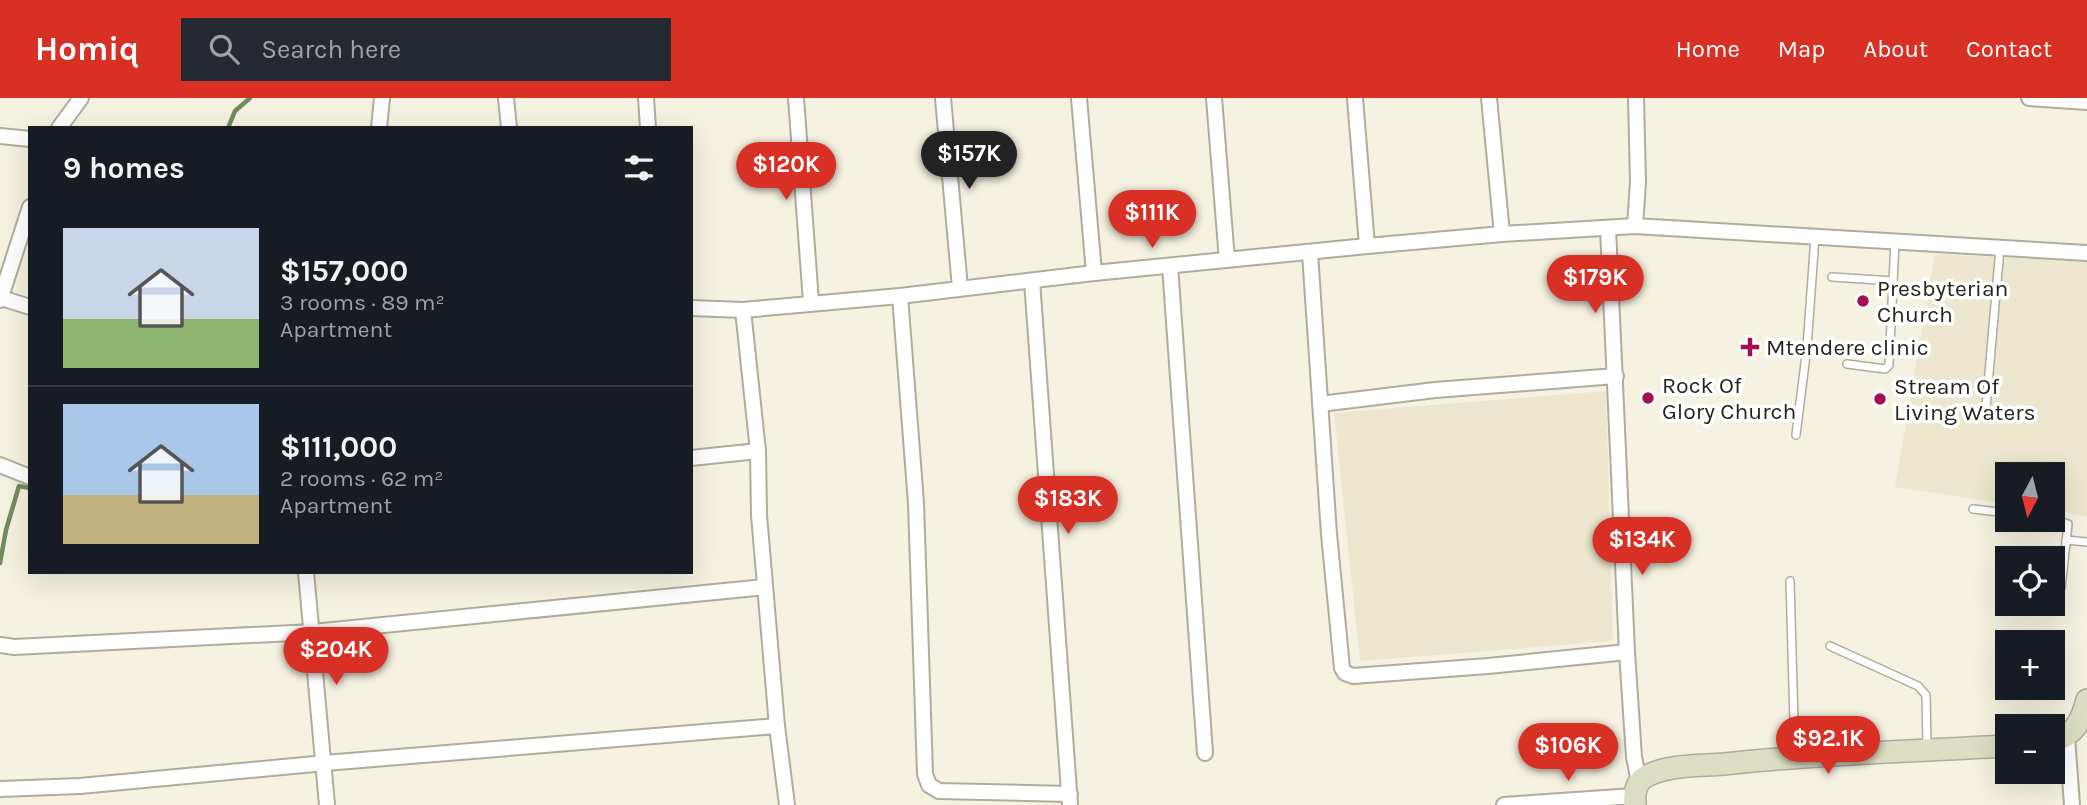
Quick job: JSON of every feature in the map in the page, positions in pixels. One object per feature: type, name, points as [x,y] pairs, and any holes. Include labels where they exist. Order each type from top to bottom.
[{"type":"main road","points":[[2070,736],[2080,720],[2087,700]]},
{"type":"main road","points":[[1636,795],[1651,774],[1672,769],[1795,757],[1995,747]]},
{"type":"street","points":[[60,126],[81,98]]},
{"type":"street","points":[[379,126],[382,98]]},
{"type":"street","points":[[506,98],[509,126]]},
{"type":"street","points":[[646,98],[649,126]]},
{"type":"street","points":[[796,98],[811,302]]},
{"type":"street","points":[[943,98],[960,288]]},
{"type":"street","points":[[1079,98],[1094,273]]},
{"type":"street","points":[[1214,98],[1227,260]]},
{"type":"street","points":[[1355,98],[1367,246]]},
{"type":"street","points":[[1489,98],[1502,234]]},
{"type":"street","points":[[1635,226],[1638,182],[1636,98]]},
{"type":"street","points":[[2029,98],[2087,102]]},
{"type":"street","points":[[0,136],[28,139]]},
{"type":"street","points":[[28,213],[0,299],[28,306]]},
{"type":"street","points":[[693,309],[743,310],[1367,246],[1635,226],[2087,253]]},
{"type":"street","points":[[1504,805],[1636,795],[1608,228]]},
{"type":"street","points":[[1310,253],[1329,534],[1342,668],[1345,673],[1353,676],[1474,667],[1627,652]]},
{"type":"street","points":[[1170,265],[1205,753]]},
{"type":"street","points":[[900,296],[916,503],[925,774],[929,785],[939,791],[1070,799],[1032,281]]},
{"type":"street","points":[[743,310],[758,451],[759,515],[777,726],[787,805]]},
{"type":"street","points":[[1320,404],[1435,390],[1616,376]]},
{"type":"street","points":[[693,458],[758,451]]},
{"type":"street","points":[[0,465],[28,476]]},
{"type":"street","points":[[306,574],[327,805]]},
{"type":"street","points":[[0,645],[14,647],[313,632],[765,587]]},
{"type":"street","points":[[0,789],[80,786],[777,726]]},
{"type":"street","points":[[2070,736],[2072,805]]},
{"type":"lane","points":[[1796,435],[1807,347],[1815,236]]},
{"type":"lane","points":[[1847,364],[1885,369],[1889,365],[1895,242]]},
{"type":"lane","points":[[1986,407],[2000,248]]},
{"type":"lane","points":[[1832,277],[1893,281]]},
{"type":"lane","points":[[1973,509],[1995,512]]},
{"type":"lane","points":[[2065,523],[2068,524],[2065,550]]},
{"type":"lane","points":[[2066,540],[2087,542]]},
{"type":"lane","points":[[1790,581],[1795,757]]},
{"type":"lane","points":[[1830,646],[1918,686],[1926,695],[1927,750]]},
{"type":"shaded area","points":[[1935,254],[2087,262],[2087,516],[2065,513],[2065,462],[1995,462],[1995,502],[1895,487]]},
{"type":"shaded area","points":[[1606,391],[1613,641],[1360,661],[1334,413]]},
{"type":"waterway","points":[[229,126],[235,111],[250,98]]},
{"type":"waterway","points":[[0,563],[19,486],[28,488]]},
{"type":"place","name":"Presbyterian Church","points":[[1863,301]]},
{"type":"place","name":"Mtendere clinic","points":[[1750,347]]},
{"type":"place","name":"Rock Of Glory Church","points":[[1648,398]]},
{"type":"place","name":"Stream Of Living Waters","points":[[1880,399]]}]
